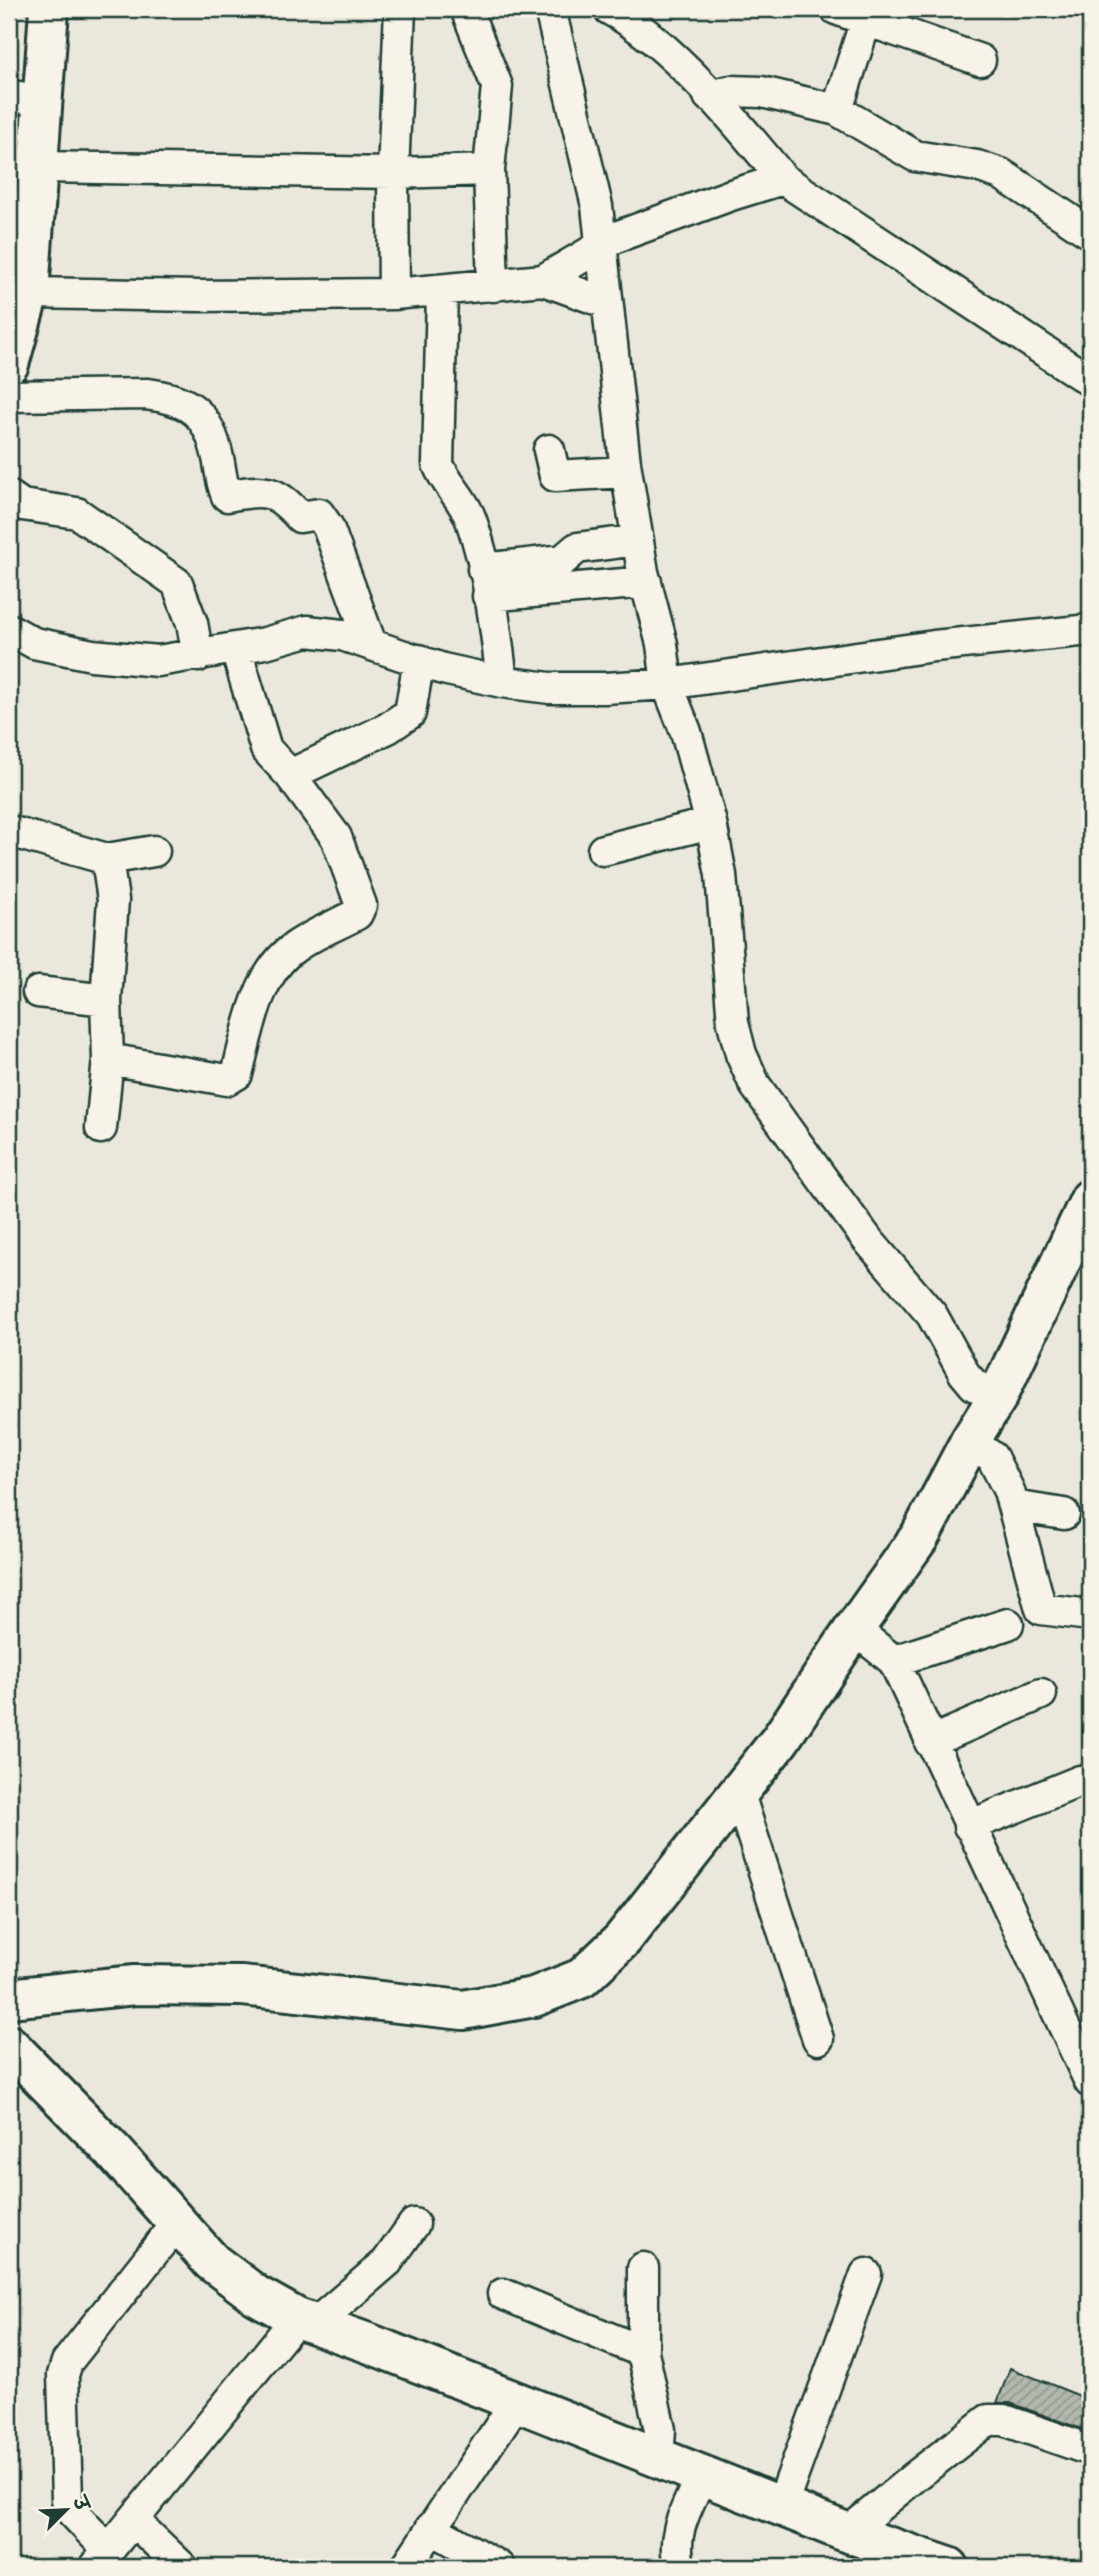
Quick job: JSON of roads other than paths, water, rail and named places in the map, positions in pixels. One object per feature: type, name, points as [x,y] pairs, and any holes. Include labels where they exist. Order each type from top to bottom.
[{"type":"main road","points":[[9,364],[29,293],[40,167],[26,98],[50,9]]},
{"type":"main road","points":[[9,1998],[135,1985],[242,1986],[463,2010],[534,1997],[582,1978],[622,1940],[780,1740],[920,1536],[970,1441],[998,1396],[1090,1199]]},
{"type":"main road","points":[[9,2045],[114,2152],[212,2262],[257,2295],[306,2321],[851,2534],[949,2567]]},
{"type":"street","points":[[394,294],[393,173],[400,9]]},
{"type":"street","points":[[467,9],[497,86],[489,170],[494,285]]},
{"type":"street","points":[[550,9],[584,139],[597,206],[626,472],[646,582],[662,644],[667,684],[686,732],[711,823],[727,925],[733,1023],[741,1054],[755,1084],[867,1238],[932,1315],[964,1373],[974,1385],[998,1396]]},
{"type":"street","points":[[836,9],[868,14],[980,60]]},
{"type":"street","points":[[622,12],[681,66],[783,179],[1090,381]]},
{"type":"street","points":[[837,110],[868,14]]},
{"type":"street","points":[[709,96],[730,90],[762,92],[837,110],[915,156],[977,166],[1001,174],[1090,233]]},
{"type":"street","points":[[40,167],[393,173],[489,170]]},
{"type":"street","points":[[29,293],[199,296],[394,294],[543,280],[615,237],[783,179]]},
{"type":"street","points":[[543,280],[607,303]]},
{"type":"street","points":[[442,290],[438,464],[445,483],[470,517],[486,582],[502,682]]},
{"type":"street","points":[[9,396],[146,394],[165,396],[193,407],[213,436],[227,496],[267,490],[279,495],[300,517],[319,514],[328,527],[371,644]]},
{"type":"street","points":[[549,450],[555,475],[626,472]]},
{"type":"street","points":[[9,496],[22,505],[77,513],[177,583],[192,623],[198,656]]},
{"type":"street","points":[[486,582],[563,560],[578,548],[638,540]]},
{"type":"street","points":[[486,582],[646,582]]},
{"type":"street","points":[[9,629],[34,643],[158,662],[236,649],[307,631],[342,635],[419,660],[502,682],[550,688],[667,684],[934,646],[1090,630]]},
{"type":"street","points":[[108,1059],[227,1080],[237,1074],[261,988],[277,966],[293,948],[357,914],[362,905],[336,837],[290,775],[266,749],[236,649]]},
{"type":"street","points":[[290,775],[388,729],[410,713],[419,660]]},
{"type":"street","points":[[603,850],[711,823]]},
{"type":"street","points":[[9,831],[107,859],[154,851]]},
{"type":"street","points":[[101,1128],[108,1059],[106,1000],[113,900],[107,859]]},
{"type":"street","points":[[38,992],[106,1000]]},
{"type":"street","points":[[970,1441],[992,1457],[1013,1506],[1041,1609],[1090,1615]]},
{"type":"street","points":[[1013,1506],[1064,1514]]},
{"type":"street","points":[[894,1661],[1008,1624]]},
{"type":"street","points":[[854,1629],[894,1661],[1090,2082]]},
{"type":"street","points":[[930,1742],[1041,1694]]},
{"type":"street","points":[[969,1826],[1080,1781]]},
{"type":"street","points":[[738,1794],[818,2039]]},
{"type":"street","points":[[176,2224],[67,2362],[63,2375],[67,2499],[72,2512],[102,2559],[306,2321],[387,2262],[414,2224]]},
{"type":"street","points":[[643,2267],[643,2352],[660,2430],[658,2457]]},
{"type":"street","points":[[782,2505],[866,2274]]},
{"type":"street","points":[[503,2294],[643,2352]]},
{"type":"street","points":[[405,2567],[517,2402]]},
{"type":"street","points":[[851,2534],[860,2522],[898,2490],[988,2420],[1004,2420],[1090,2450]]},
{"type":"street","points":[[680,2567],[675,2552],[676,2534],[702,2474]]},
{"type":"street","points":[[133,2521],[182,2567]]},
{"type":"street","points":[[431,2528],[499,2567]]}]
